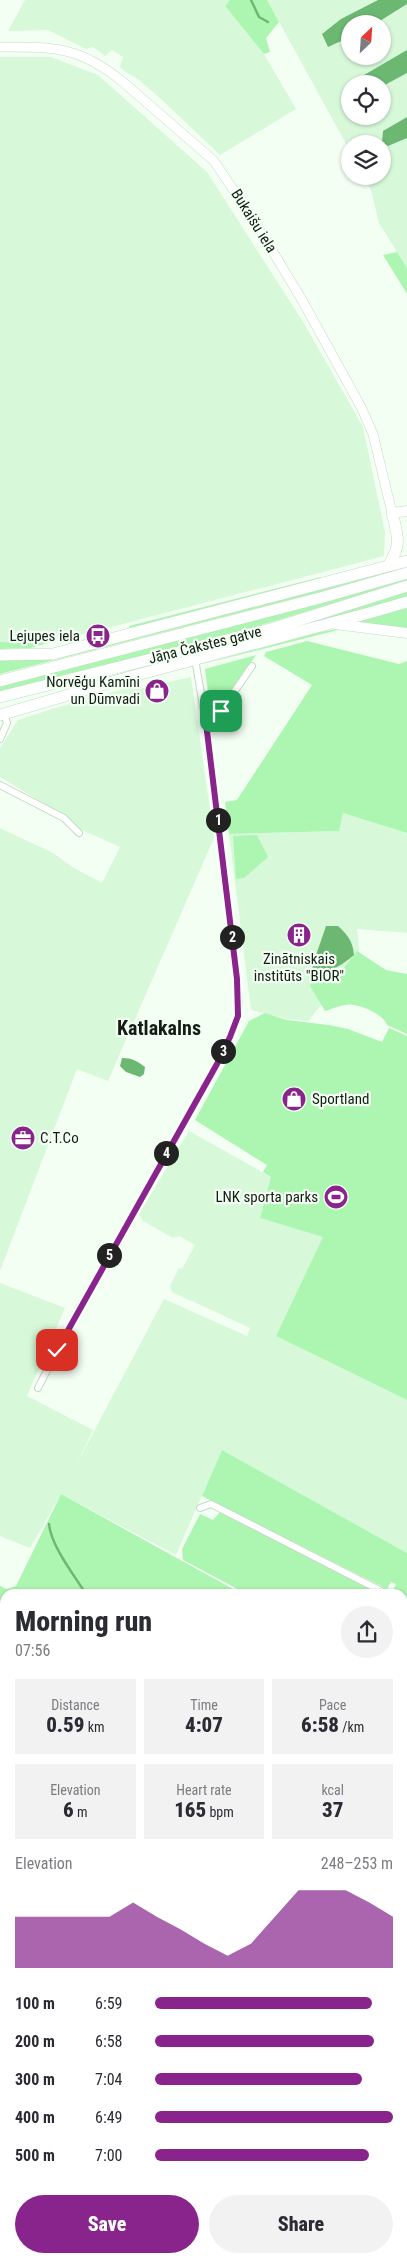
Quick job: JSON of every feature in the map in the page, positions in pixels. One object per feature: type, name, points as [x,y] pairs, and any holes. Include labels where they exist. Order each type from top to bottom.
[{"type":"highway","points":[[388,566],[396,554],[399,542],[392,513]]},
{"type":"highway","points":[[0,655],[53,654],[407,560]]},
{"type":"highway","name":"Jāņa Čakstes gatve","points":[[0,681],[330,596],[407,573]]},
{"type":"highway","name":"Jāņa Čakstes gatve","points":[[0,697],[271,628],[407,586]]},
{"type":"highway","points":[[2,714],[195,659],[331,624],[407,602]]},
{"type":"main road","points":[[392,513],[407,511]]},
{"type":"main road","points":[[331,624],[407,633]]},
{"type":"street","name":"Bukaišu iela","points":[[0,47],[58,48],[87,57],[123,82],[214,161],[287,276],[361,407],[373,434],[392,513]]},
{"type":"street","points":[[38,1388],[77,1312],[217,1064],[238,1016],[237,979],[206,723],[195,659]]},
{"type":"street","points":[[206,723],[221,711],[252,666]]},
{"type":"street","points":[[0,739],[7,723],[2,714]]},
{"type":"street","points":[[0,784],[64,818],[79,833]]},
{"type":"street","points":[[200,1508],[211,1504],[377,1589]]},
{"type":"shaded area","points":[[25,0],[230,0],[225,6],[264,54],[296,109],[220,155],[160,98],[139,80],[123,70],[120,67],[123,57],[112,50],[105,56],[93,47],[86,49],[48,30],[8,31]]},
{"type":"shaded area","points":[[230,0],[267,0],[279,22],[266,38],[270,52],[264,54],[225,6]]},
{"type":"shaded area","points":[[267,0],[407,0],[407,268],[379,223],[368,185],[391,185],[391,135],[341,135]]},
{"type":"shaded area","points":[[378,0],[407,0],[407,4],[389,15],[349,15]]},
{"type":"shaded area","points":[[341,19],[341,41],[328,47],[322,34]]},
{"type":"shaded area","points":[[407,50],[407,73],[391,82],[391,75],[364,75],[381,65],[391,65],[391,59]]},
{"type":"shaded area","points":[[0,57],[51,57],[98,75],[207,172],[305,325],[363,427],[385,532],[384,556],[81,635],[0,643]]},
{"type":"shaded area","points":[[407,117],[407,138],[391,145],[391,135],[383,135],[383,131]]},
{"type":"shaded area","points":[[397,252],[407,268],[407,294],[383,255]]},
{"type":"shaded area","points":[[407,565],[407,568],[383,576],[0,674],[0,660],[46,659]]},
{"type":"shaded area","points":[[321,577],[317,581],[130,629],[129,626]]},
{"type":"shaded area","points":[[407,577],[407,581],[248,629],[0,693],[0,685]]},
{"type":"shaded area","points":[[407,590],[407,597],[300,628],[299,624]]},
{"type":"shaded area","points":[[407,606],[407,630],[357,622]]},
{"type":"shaded area","points":[[338,630],[203,664],[320,632]]},
{"type":"shaded area","points":[[52,639],[55,641],[31,648],[0,649],[0,642],[30,643]]},
{"type":"shaded area","points":[[307,641],[399,664],[407,661],[407,833],[343,813],[339,831],[229,834],[225,802],[237,800],[312,685],[264,656],[266,652]]},
{"type":"shaded area","points":[[256,655],[220,708],[211,714],[205,669]]},
{"type":"shaded area","points":[[191,677],[214,838],[108,1081],[77,1069],[0,1271],[0,828],[53,853],[74,868],[102,883],[120,847],[82,830],[63,815],[0,777],[0,748],[18,720],[138,685],[139,689]]},
{"type":"shaded area","points":[[343,813],[407,833],[407,933],[357,929],[361,965],[315,1012],[309,1021],[287,1019],[251,1010],[229,834],[338,831]]},
{"type":"shaded area","points":[[257,835],[268,857],[244,878],[236,879],[233,836]]},
{"type":"shaded area","points":[[326,926],[338,926],[342,929],[351,942],[354,955],[336,967],[316,973],[312,970],[313,964]]},
{"type":"shaded area","points":[[357,951],[386,970],[407,974],[407,1034],[387,1025],[377,1014],[362,1007],[346,1005],[325,1011],[310,986],[314,976],[344,968]]},
{"type":"shaded area","name":"LNK sporta parks","points":[[265,1013],[287,1020],[348,1029],[382,1042],[389,1028],[407,1036],[407,1400],[276,1336],[323,1237],[260,1218],[271,1177],[263,1172],[267,1165],[195,1120],[249,1021]]},
{"type":"shaded area","points":[[122,1058],[132,1059],[145,1067],[144,1074],[140,1077],[126,1072],[120,1066]]},
{"type":"shaded area","points":[[189,1131],[271,1177],[260,1218],[324,1237],[276,1336],[407,1400],[407,1553],[222,1450],[176,1555],[61,1494],[30,1548],[0,1536],[0,1283],[65,1308],[27,1396],[93,1430],[76,1465],[164,1299],[247,1336],[250,1328],[172,1292],[170,1286],[179,1268],[182,1269],[195,1245],[179,1236],[173,1238],[143,1221],[139,1214]]},
{"type":"shaded area","points":[[222,1450],[407,1553],[407,1589],[394,1589],[396,1584],[391,1582],[387,1589],[202,1496]]},
{"type":"shaded area","points":[[61,1494],[233,1589],[7,1589],[16,1586]]},
{"type":"shaded area","points":[[220,1512],[371,1589],[238,1589],[183,1560],[182,1549],[200,1514],[213,1520]]},
{"type":"waterway","points":[[251,0],[259,17],[268,22]]},
{"type":"waterway","points":[[49,1524],[58,1551],[83,1589]]},
{"type":"place","name":"Lejupes iela","points":[[98,636]]},
{"type":"place","name":"Norvēģu Kamīni un Dūmvadi","points":[[157,691]]},
{"type":"place","name":"Zinātniskais institūts \"BIOR\"","points":[[299,935]]},
{"type":"place","name":"Sportland","points":[[294,1099]]},
{"type":"place","name":"C.T.Co","points":[[23,1138]]},
{"type":"place","name":"LNK sporta parks","points":[[336,1197]]},
{"type":"district","name":"Katlakalns","points":[[159,1028]]},
{"type":"route","points":[[57,1350],[217,1064],[238,1016],[237,979],[206,723],[221,711]]}]
